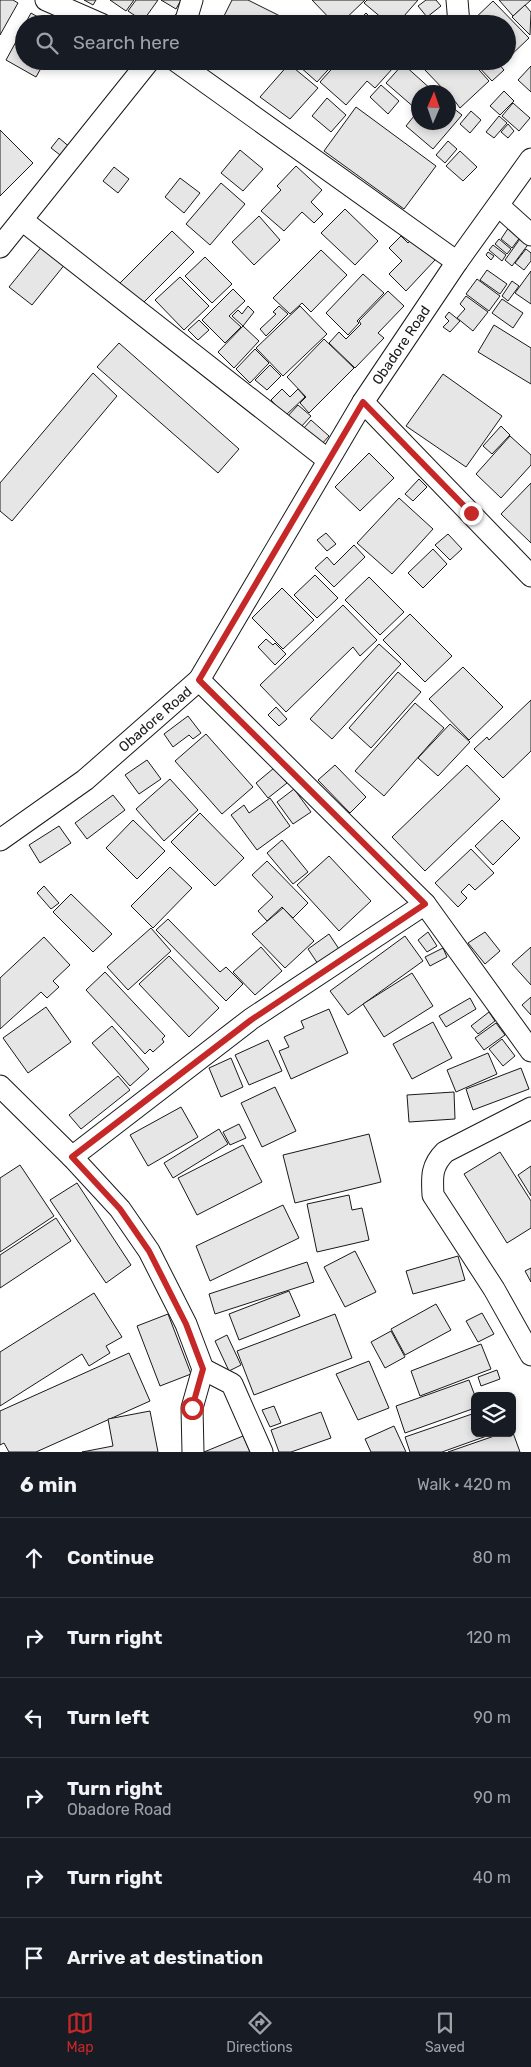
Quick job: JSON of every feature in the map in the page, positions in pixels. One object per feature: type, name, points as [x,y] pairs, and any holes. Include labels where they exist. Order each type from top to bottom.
[{"type":"street","points":[[46,0],[80,15]]},
{"type":"street","points":[[186,15],[192,0]]},
{"type":"street","points":[[457,0],[458,15]]},
{"type":"street","points":[[0,247],[142,70]]},
{"type":"street","points":[[189,70],[457,262]]},
{"type":"street","name":"Obadore Road","points":[[1,836],[85,780],[199,680],[363,402],[457,262],[531,159]]},
{"type":"street","points":[[499,206],[531,235]]},
{"type":"street","points":[[22,220],[328,460]]},
{"type":"street","points":[[363,402],[531,576]]},
{"type":"street","points":[[199,680],[425,904],[531,1051]]},
{"type":"street","points":[[72,1157],[251,1020],[425,904]]},
{"type":"street","points":[[0,1086],[72,1157],[120,1209],[149,1251],[186,1324],[203,1369],[192,1408],[193,1452]]},
{"type":"street","points":[[531,1108],[445,1152],[436,1161],[432,1178],[433,1195],[494,1289],[531,1355]]},
{"type":"street","points":[[203,1369],[232,1384],[262,1452]]},
{"type":"building","points":[[0,0],[13,0],[18,3],[0,35]]},
{"type":"building","points":[[84,0],[96,0],[93,5]]},
{"type":"building","points":[[110,0],[134,0],[126,11]]},
{"type":"building","points":[[136,0],[158,0],[147,15],[134,15],[128,11]]},
{"type":"building","points":[[161,0],[181,0],[176,9]]},
{"type":"building","points":[[232,0],[248,0],[278,15],[224,15]]},
{"type":"building","points":[[312,0],[365,0],[349,15],[326,15]]},
{"type":"building","points":[[367,0],[418,0],[405,15],[378,15],[364,3]]},
{"type":"building","points":[[426,0],[436,0],[441,6],[430,15],[425,15],[418,6]]},
{"type":"building","points":[[499,0],[531,0],[514,15]]},
{"type":"building","points":[[493,1],[507,15],[478,15]]},
{"type":"building","points":[[525,5],[531,12],[530,35],[516,21],[516,15],[514,15]]},
{"type":"building","points":[[516,25],[529,38],[516,50]]},
{"type":"building","points":[[15,44],[15,65],[6,60]]},
{"type":"building","points":[[531,66],[531,92],[518,80]]},
{"type":"building","points":[[24,70],[40,70],[36,77]]},
{"type":"building","points":[[284,70],[296,70],[318,88],[290,119],[260,97]]},
{"type":"building","points":[[304,70],[328,70],[317,82]]},
{"type":"building","points":[[331,70],[391,70],[375,88],[367,81],[346,105],[320,82]]},
{"type":"building","points":[[398,70],[410,70],[426,85],[411,85],[411,105],[386,83]]},
{"type":"building","points":[[425,70],[479,70],[489,81],[460,108],[456,103],[456,85],[439,85]]},
{"type":"building","points":[[482,70],[504,70],[492,81]]},
{"type":"building","points":[[381,85],[399,101],[388,114],[370,97]]},
{"type":"building","points":[[504,91],[514,101],[500,115],[490,106]]},
{"type":"building","points":[[327,98],[346,115],[331,132],[312,116]]},
{"type":"building","points":[[513,103],[530,118],[519,131],[502,116]]},
{"type":"building","points":[[356,107],[436,166],[404,209],[324,151]]},
{"type":"building","points":[[456,110],[462,115],[456,122]]},
{"type":"building","points":[[471,111],[481,120],[470,133],[460,124]]},
{"type":"building","points":[[499,116],[507,123],[494,138],[486,132]]},
{"type":"building","points":[[411,120],[411,130],[449,130],[433,149],[406,126]]},
{"type":"building","points":[[508,124],[514,131],[508,138],[501,132]]},
{"type":"building","points":[[0,130],[33,163],[0,196]]},
{"type":"building","points":[[59,138],[72,149],[64,158],[51,148]]},
{"type":"building","points":[[448,141],[457,149],[445,163],[436,155]]},
{"type":"building","points":[[240,150],[263,169],[243,191],[221,173]]},
{"type":"building","points":[[460,151],[477,167],[463,181],[446,166]]},
{"type":"building","points":[[296,166],[322,190],[311,202],[323,214],[314,223],[302,212],[284,231],[261,211],[281,190],[277,186]]},
{"type":"building","points":[[114,167],[129,179],[118,193],[103,181]]},
{"type":"building","points":[[180,178],[200,193],[184,213],[165,197]]},
{"type":"building","points":[[221,183],[245,204],[210,245],[186,224]]},
{"type":"building","points":[[345,209],[378,241],[355,265],[321,233]]},
{"type":"building","points":[[259,216],[280,240],[254,265],[232,242]]},
{"type":"building","points":[[509,227],[521,236],[512,248],[501,239]]},
{"type":"building","points":[[172,231],[194,252],[139,307],[117,286]]},
{"type":"building","points":[[401,236],[408,243],[412,239],[435,260],[406,291],[389,274],[402,261],[389,248]]},
{"type":"building","points":[[522,236],[530,242],[512,266],[505,260]]},
{"type":"building","points":[[499,239],[511,249],[507,254],[495,244]]},
{"type":"building","points":[[43,245],[66,263],[32,305],[9,287]]},
{"type":"building","points":[[493,245],[506,255],[502,261],[489,250]]},
{"type":"building","points":[[526,249],[531,253],[531,261],[524,270],[515,263]]},
{"type":"building","points":[[321,250],[347,275],[311,312],[302,303],[290,314],[273,298]]},
{"type":"building","points":[[488,252],[494,256],[491,260],[486,255]]},
{"type":"building","points":[[205,257],[232,284],[212,303],[185,276]]},
{"type":"building","points":[[487,270],[507,284],[500,294],[480,280]]},
{"type":"building","points":[[531,271],[531,304],[515,293]]},
{"type":"building","points":[[363,274],[384,293],[357,321],[359,323],[348,335],[326,313]]},
{"type":"building","points":[[180,277],[209,306],[184,330],[155,300]]},
{"type":"building","points":[[477,279],[500,296],[489,311],[466,294]]},
{"type":"building","points":[[512,281],[519,286],[508,301],[502,296]]},
{"type":"building","points":[[233,289],[245,301],[229,316],[241,327],[225,343],[202,320]]},
{"type":"building","points":[[388,291],[404,306],[378,333],[384,338],[355,368],[329,343],[339,332],[346,339],[361,324],[359,321]]},
{"type":"building","points":[[466,296],[488,312],[473,331],[457,318],[465,309],[460,304]]},
{"type":"building","points":[[502,299],[523,313],[513,328],[492,313]]},
{"type":"building","points":[[248,306],[254,312],[243,326],[232,316],[238,310],[242,314]]},
{"type":"building","points":[[279,306],[288,314],[266,336],[260,329],[276,314],[273,312]]},
{"type":"building","points":[[300,306],[327,334],[283,376],[256,348]]},
{"type":"building","points":[[449,312],[460,321],[450,332],[443,327],[449,321],[445,317]]},
{"type":"building","points":[[199,320],[209,330],[198,340],[188,330]]},
{"type":"building","points":[[494,325],[531,348],[531,384],[478,352]]},
{"type":"building","points":[[243,326],[259,341],[234,368],[218,352]]},
{"type":"building","points":[[324,339],[354,368],[309,413],[300,403],[306,397],[287,377]]},
{"type":"building","points":[[119,343],[239,449],[218,473],[97,367]]},
{"type":"building","points":[[255,349],[269,363],[250,383],[236,369]]},
{"type":"building","points":[[270,365],[281,376],[267,390],[255,380]]},
{"type":"building","points":[[93,373],[117,396],[12,521],[0,511],[0,483]]},
{"type":"building","points":[[443,374],[502,416],[466,467],[406,426]]},
{"type":"building","points":[[282,389],[290,397],[298,389],[305,397],[285,416],[271,400]]},
{"type":"building","points":[[298,405],[311,416],[300,428],[287,417]]},
{"type":"building","points":[[311,420],[329,436],[321,445],[303,429]]},
{"type":"building","points":[[501,426],[510,435],[492,454],[483,446]]},
{"type":"building","points":[[510,436],[531,455],[531,465],[501,498],[476,474]]},
{"type":"building","points":[[369,453],[394,478],[360,511],[335,487]]},
{"type":"building","points":[[419,479],[427,487],[413,501],[405,494]]},
{"type":"building","points":[[531,483],[531,543],[501,514]]},
{"type":"building","points":[[399,498],[433,529],[392,574],[357,543]]},
{"type":"building","points":[[326,533],[336,544],[327,551],[317,540]]},
{"type":"building","points":[[448,534],[462,549],[450,560],[435,545]]},
{"type":"building","points":[[354,545],[365,557],[334,587],[315,568],[327,557],[334,565]]},
{"type":"building","points":[[433,549],[447,564],[423,588],[408,573]]},
{"type":"building","points":[[315,575],[338,598],[317,618],[294,595]]},
{"type":"building","points":[[369,577],[404,612],[380,635],[345,600]]},
{"type":"building","points":[[282,588],[314,620],[283,649],[252,618]]},
{"type":"building","points":[[343,605],[377,640],[360,656],[353,647],[286,712],[260,685]]},
{"type":"building","points":[[410,614],[452,656],[425,682],[383,640]]},
{"type":"building","points":[[266,639],[273,645],[275,643],[286,654],[275,665],[258,647]]},
{"type":"building","points":[[379,644],[401,664],[332,739],[310,719]]},
{"type":"building","points":[[463,667],[503,707],[469,740],[429,699]]},
{"type":"building","points":[[398,672],[421,692],[371,748],[349,728]]},
{"type":"building","points":[[531,700],[531,751],[503,778],[474,749],[487,737],[489,740]]},
{"type":"building","points":[[415,703],[444,728],[384,796],[355,771]]},
{"type":"building","points":[[276,707],[287,719],[279,726],[268,715]]},
{"type":"building","points":[[188,716],[201,733],[193,739],[189,735],[173,747],[164,734]]},
{"type":"building","points":[[450,724],[470,742],[438,776],[418,758]]},
{"type":"building","points":[[206,734],[253,787],[222,814],[175,761]]},
{"type":"building","points":[[147,760],[161,779],[139,794],[125,775]]},
{"type":"building","points":[[335,765],[366,797],[350,813],[318,780]]},
{"type":"building","points":[[467,765],[500,799],[425,871],[392,837]]},
{"type":"building","points":[[274,768],[287,783],[268,798],[256,783]]},
{"type":"building","points":[[170,779],[198,810],[164,841],[136,809]]},
{"type":"building","points":[[294,789],[311,812],[293,824],[277,802]]},
{"type":"building","points":[[113,795],[125,810],[87,839],[75,823]]},
{"type":"building","points":[[270,798],[290,826],[257,850],[231,815],[244,805],[249,813]]},
{"type":"building","points":[[200,813],[244,858],[215,886],[171,842]]},
{"type":"building","points":[[133,820],[165,851],[137,879],[106,848]]},
{"type":"building","points":[[502,820],[520,838],[493,865],[475,846]]},
{"type":"building","points":[[59,826],[71,843],[40,863],[29,845]]},
{"type":"building","points":[[282,840],[308,872],[293,884],[267,853]]},
{"type":"building","points":[[471,849],[494,873],[475,890],[469,884],[461,892],[467,898],[458,907],[435,883]]},
{"type":"building","points":[[329,856],[371,901],[339,931],[297,885]]},
{"type":"building","points":[[267,861],[308,903],[293,918],[282,907],[267,921],[258,911],[273,897],[252,875]]},
{"type":"building","points":[[170,867],[192,888],[153,928],[131,906]]},
{"type":"building","points":[[44,886],[59,903],[51,909],[37,893]]},
{"type":"building","points":[[71,894],[112,934],[93,952],[53,912]]},
{"type":"building","points":[[283,908],[314,941],[285,968],[252,934]]},
{"type":"building","points":[[168,919],[220,972],[226,967],[243,984],[226,1001],[156,930]]},
{"type":"building","points":[[151,928],[171,951],[128,990],[107,967]]},
{"type":"building","points":[[428,932],[437,946],[427,952],[418,940]]},
{"type":"building","points":[[485,932],[500,951],[485,964],[468,943]]},
{"type":"building","points":[[329,934],[341,952],[320,967],[308,949]]},
{"type":"building","points":[[405,936],[423,961],[348,1015],[330,991]]},
{"type":"building","points":[[44,937],[70,965],[53,981],[59,987],[47,998],[41,992],[0,1029],[0,978]]},
{"type":"building","points":[[261,947],[282,971],[255,995],[233,972]]},
{"type":"building","points":[[531,947],[531,985],[512,964]]},
{"type":"building","points":[[443,948],[447,957],[430,966],[425,957]]},
{"type":"building","points":[[169,956],[219,1008],[189,1037],[139,984]]},
{"type":"building","points":[[105,972],[165,1036],[162,1039],[164,1042],[153,1052],[150,1049],[145,1054],[86,990]]},
{"type":"building","points":[[412,973],[433,1006],[384,1037],[363,1004]]},
{"type":"building","points":[[531,997],[531,1015],[522,1005]]},
{"type":"building","points":[[470,998],[476,1009],[446,1027],[439,1016]]},
{"type":"building","points":[[46,1007],[71,1042],[28,1073],[3,1038]]},
{"type":"building","points":[[329,1009],[348,1053],[291,1079],[279,1051],[289,1047],[284,1037],[304,1028],[301,1021]]},
{"type":"building","points":[[489,1012],[495,1021],[478,1034],[471,1026]]},
{"type":"building","points":[[433,1022],[452,1058],[412,1079],[393,1044]]},
{"type":"building","points":[[496,1023],[505,1035],[484,1050],[475,1038]]},
{"type":"building","points":[[112,1026],[149,1069],[130,1086],[92,1043]]},
{"type":"building","points":[[502,1039],[515,1056],[503,1066],[489,1049]]},
{"type":"building","points":[[268,1040],[282,1071],[249,1085],[235,1055]]},
{"type":"building","points":[[488,1053],[497,1074],[456,1092],[447,1070]]},
{"type":"building","points":[[231,1058],[243,1087],[221,1097],[209,1068]]},
{"type":"building","points":[[521,1068],[529,1089],[473,1110],[466,1089]]},
{"type":"building","points":[[118,1076],[130,1090],[81,1129],[69,1115]]},
{"type":"building","points":[[275,1087],[296,1131],[262,1147],[241,1103]]},
{"type":"building","points":[[454,1092],[455,1119],[409,1122],[407,1095]]},
{"type":"building","points":[[181,1107],[198,1137],[148,1166],[130,1135]]},
{"type":"building","points":[[239,1124],[246,1138],[230,1145],[223,1132]]},
{"type":"building","points":[[219,1129],[228,1144],[173,1178],[164,1163]]},
{"type":"building","points":[[369,1134],[381,1182],[295,1203],[283,1155]]},
{"type":"building","points":[[243,1145],[262,1182],[197,1215],[178,1178]]},
{"type":"building","points":[[500,1152],[531,1201],[531,1228],[507,1243],[464,1174]]},
{"type":"building","points":[[20,1165],[54,1216],[0,1252],[0,1178]]},
{"type":"building","points":[[531,1166],[531,1196],[518,1175]]},
{"type":"building","points":[[77,1183],[131,1265],[106,1283],[50,1200]]},
{"type":"building","points":[[349,1195],[352,1210],[362,1208],[369,1240],[317,1252],[307,1204]]},
{"type":"building","points":[[283,1205],[299,1238],[210,1281],[196,1246]]},
{"type":"building","points":[[56,1218],[71,1241],[0,1288],[0,1255]]},
{"type":"building","points":[[355,1251],[376,1292],[345,1307],[324,1267]]},
{"type":"building","points":[[458,1256],[465,1280],[413,1294],[406,1271]]},
{"type":"building","points":[[307,1262],[314,1282],[215,1314],[209,1294]]},
{"type":"building","points":[[531,1268],[531,1282],[525,1271]]},
{"type":"building","points":[[289,1291],[300,1316],[239,1340],[229,1314]]},
{"type":"building","points":[[94,1293],[122,1337],[106,1346],[110,1353],[89,1366],[82,1354],[0,1406],[0,1352]]},
{"type":"building","points":[[436,1304],[451,1330],[405,1355],[391,1329]]},
{"type":"building","points":[[482,1313],[494,1334],[478,1342],[466,1321]]},
{"type":"building","points":[[168,1314],[191,1374],[160,1386],[137,1326]]},
{"type":"building","points":[[335,1314],[352,1358],[254,1395],[237,1351]]},
{"type":"building","points":[[391,1331],[405,1357],[385,1368],[371,1342]]},
{"type":"building","points":[[227,1335],[241,1365],[229,1371],[215,1341]]},
{"type":"building","points":[[481,1344],[491,1369],[420,1396],[411,1371]]},
{"type":"building","points":[[129,1353],[150,1401],[36,1452],[9,1452],[4,1443],[0,1445],[0,1411]]},
{"type":"building","points":[[369,1361],[389,1408],[358,1420],[336,1374]]},
{"type":"building","points":[[497,1370],[500,1379],[481,1386],[478,1377]]},
{"type":"building","points":[[469,1380],[474,1392],[471,1392],[471,1409],[405,1433],[396,1406]]},
{"type":"building","points":[[274,1406],[281,1423],[270,1427],[262,1410]]},
{"type":"building","points":[[150,1411],[158,1452],[82,1452],[113,1446],[108,1419]]},
{"type":"building","points":[[321,1412],[331,1438],[291,1452],[279,1452],[271,1430]]},
{"type":"building","points":[[471,1414],[471,1437],[484,1437],[442,1452],[410,1452],[405,1437]]},
{"type":"building","points":[[394,1426],[406,1452],[371,1452],[365,1439]]},
{"type":"building","points":[[243,1436],[250,1452],[204,1452]]},
{"type":"building","points":[[491,1437],[515,1437],[520,1452],[448,1452]]},
{"type":"route","points":[[192,1408],[203,1369],[186,1324],[149,1251],[120,1209],[72,1157],[251,1020],[425,904],[199,680],[363,402],[471,513]]}]
